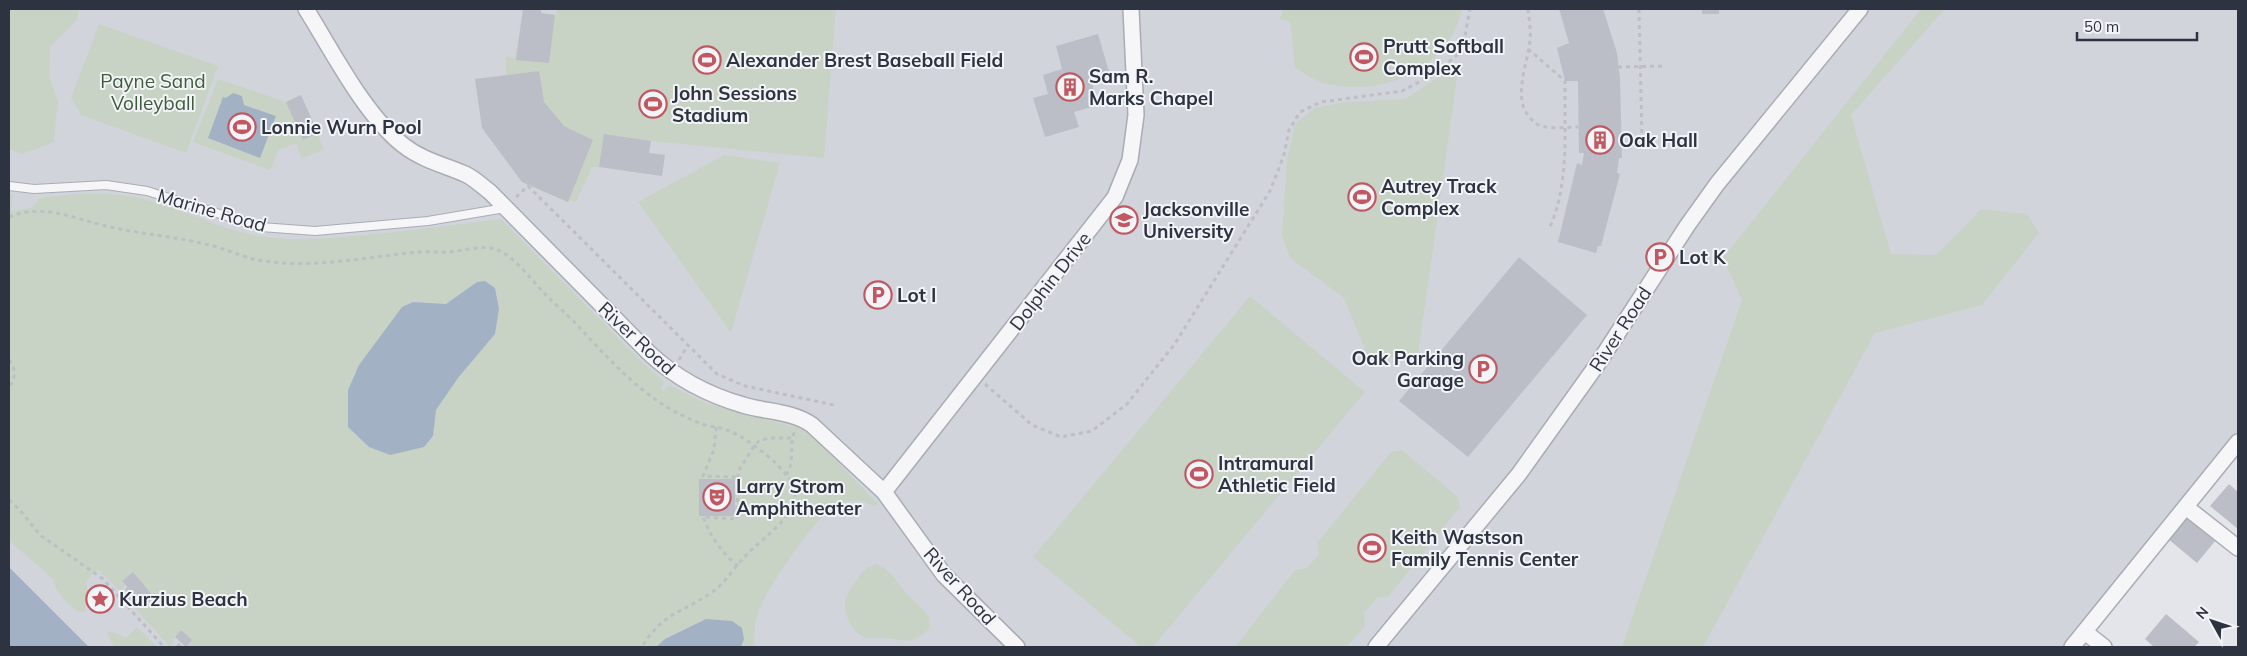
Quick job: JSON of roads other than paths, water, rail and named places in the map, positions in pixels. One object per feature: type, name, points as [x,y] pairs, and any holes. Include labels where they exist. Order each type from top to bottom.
[{"type":"street","name":"River Road","points":[[306,9],[353,85],[383,125],[404,146],[433,162],[467,175],[490,192],[649,353],[673,374],[689,384],[741,405],[804,419],[825,435],[884,492],[944,575],[1017,647]]},
{"type":"street","name":"Dolphin Drive","points":[[884,492],[1115,197],[1130,160],[1136,115],[1131,9]]},
{"type":"street","name":"River Road","points":[[1376,647],[1519,474],[1599,362],[1687,226],[1717,184],[1860,9]]},
{"type":"street","points":[[2072,647],[2238,442]]},
{"type":"street","points":[[2186,507],[2238,548]]},
{"type":"street","points":[[2085,632],[2104,647]]},
{"type":"lane","name":"Marine Road","points":[[9,186],[34,189],[106,185],[147,191],[261,227],[315,231],[428,221],[505,208]]},
{"type":"water","name":"Lonnie Wurn Pool","points":[[233,93],[242,96],[244,105],[276,116],[260,158],[208,138],[223,97],[226,98]]},
{"type":"water","points":[[485,281],[495,288],[499,309],[495,334],[458,378],[436,410],[433,436],[424,447],[390,455],[369,447],[348,427],[348,390],[359,365],[402,307],[413,302],[446,304],[477,282]]},
{"type":"water","points":[[9,567],[89,647],[9,647]]},
{"type":"water","points":[[706,619],[732,621],[742,628],[744,639],[741,647],[656,647],[665,639]]},
{"type":"place","name":"Prutt Softball Complex","points":[[1364,57]]},
{"type":"place","name":"Alexander Brest Baseball Field","points":[[707,60]]},
{"type":"place","name":"Sam R. Marks Chapel","points":[[1070,87]]},
{"type":"place","name":"John Sessions Stadium","points":[[653,104]]},
{"type":"place","name":"Lonnie Wurn Pool","points":[[242,127]]},
{"type":"place","name":"Oak Hall","points":[[1600,140]]},
{"type":"place","name":"Autrey Track Complex","points":[[1362,197]]},
{"type":"place","name":"Jacksonville University","points":[[1124,220]]},
{"type":"place","name":"Lot K","points":[[1660,257]]},
{"type":"place","name":"Lot I","points":[[878,295]]},
{"type":"place","name":"Oak Parking Garage","points":[[1483,369]]},
{"type":"place","name":"Intramural Athletic Field","points":[[1199,474]]},
{"type":"place","name":"Larry Strom Amphitheater","points":[[717,497]]},
{"type":"place","name":"Keith Wastson Family Tennis Center","points":[[1372,548]]},
{"type":"place","name":"Kurzius Beach","points":[[100,599]]},
{"type":"park label","name":"Payne Sand Volleyball","points":[[153,92]]}]
